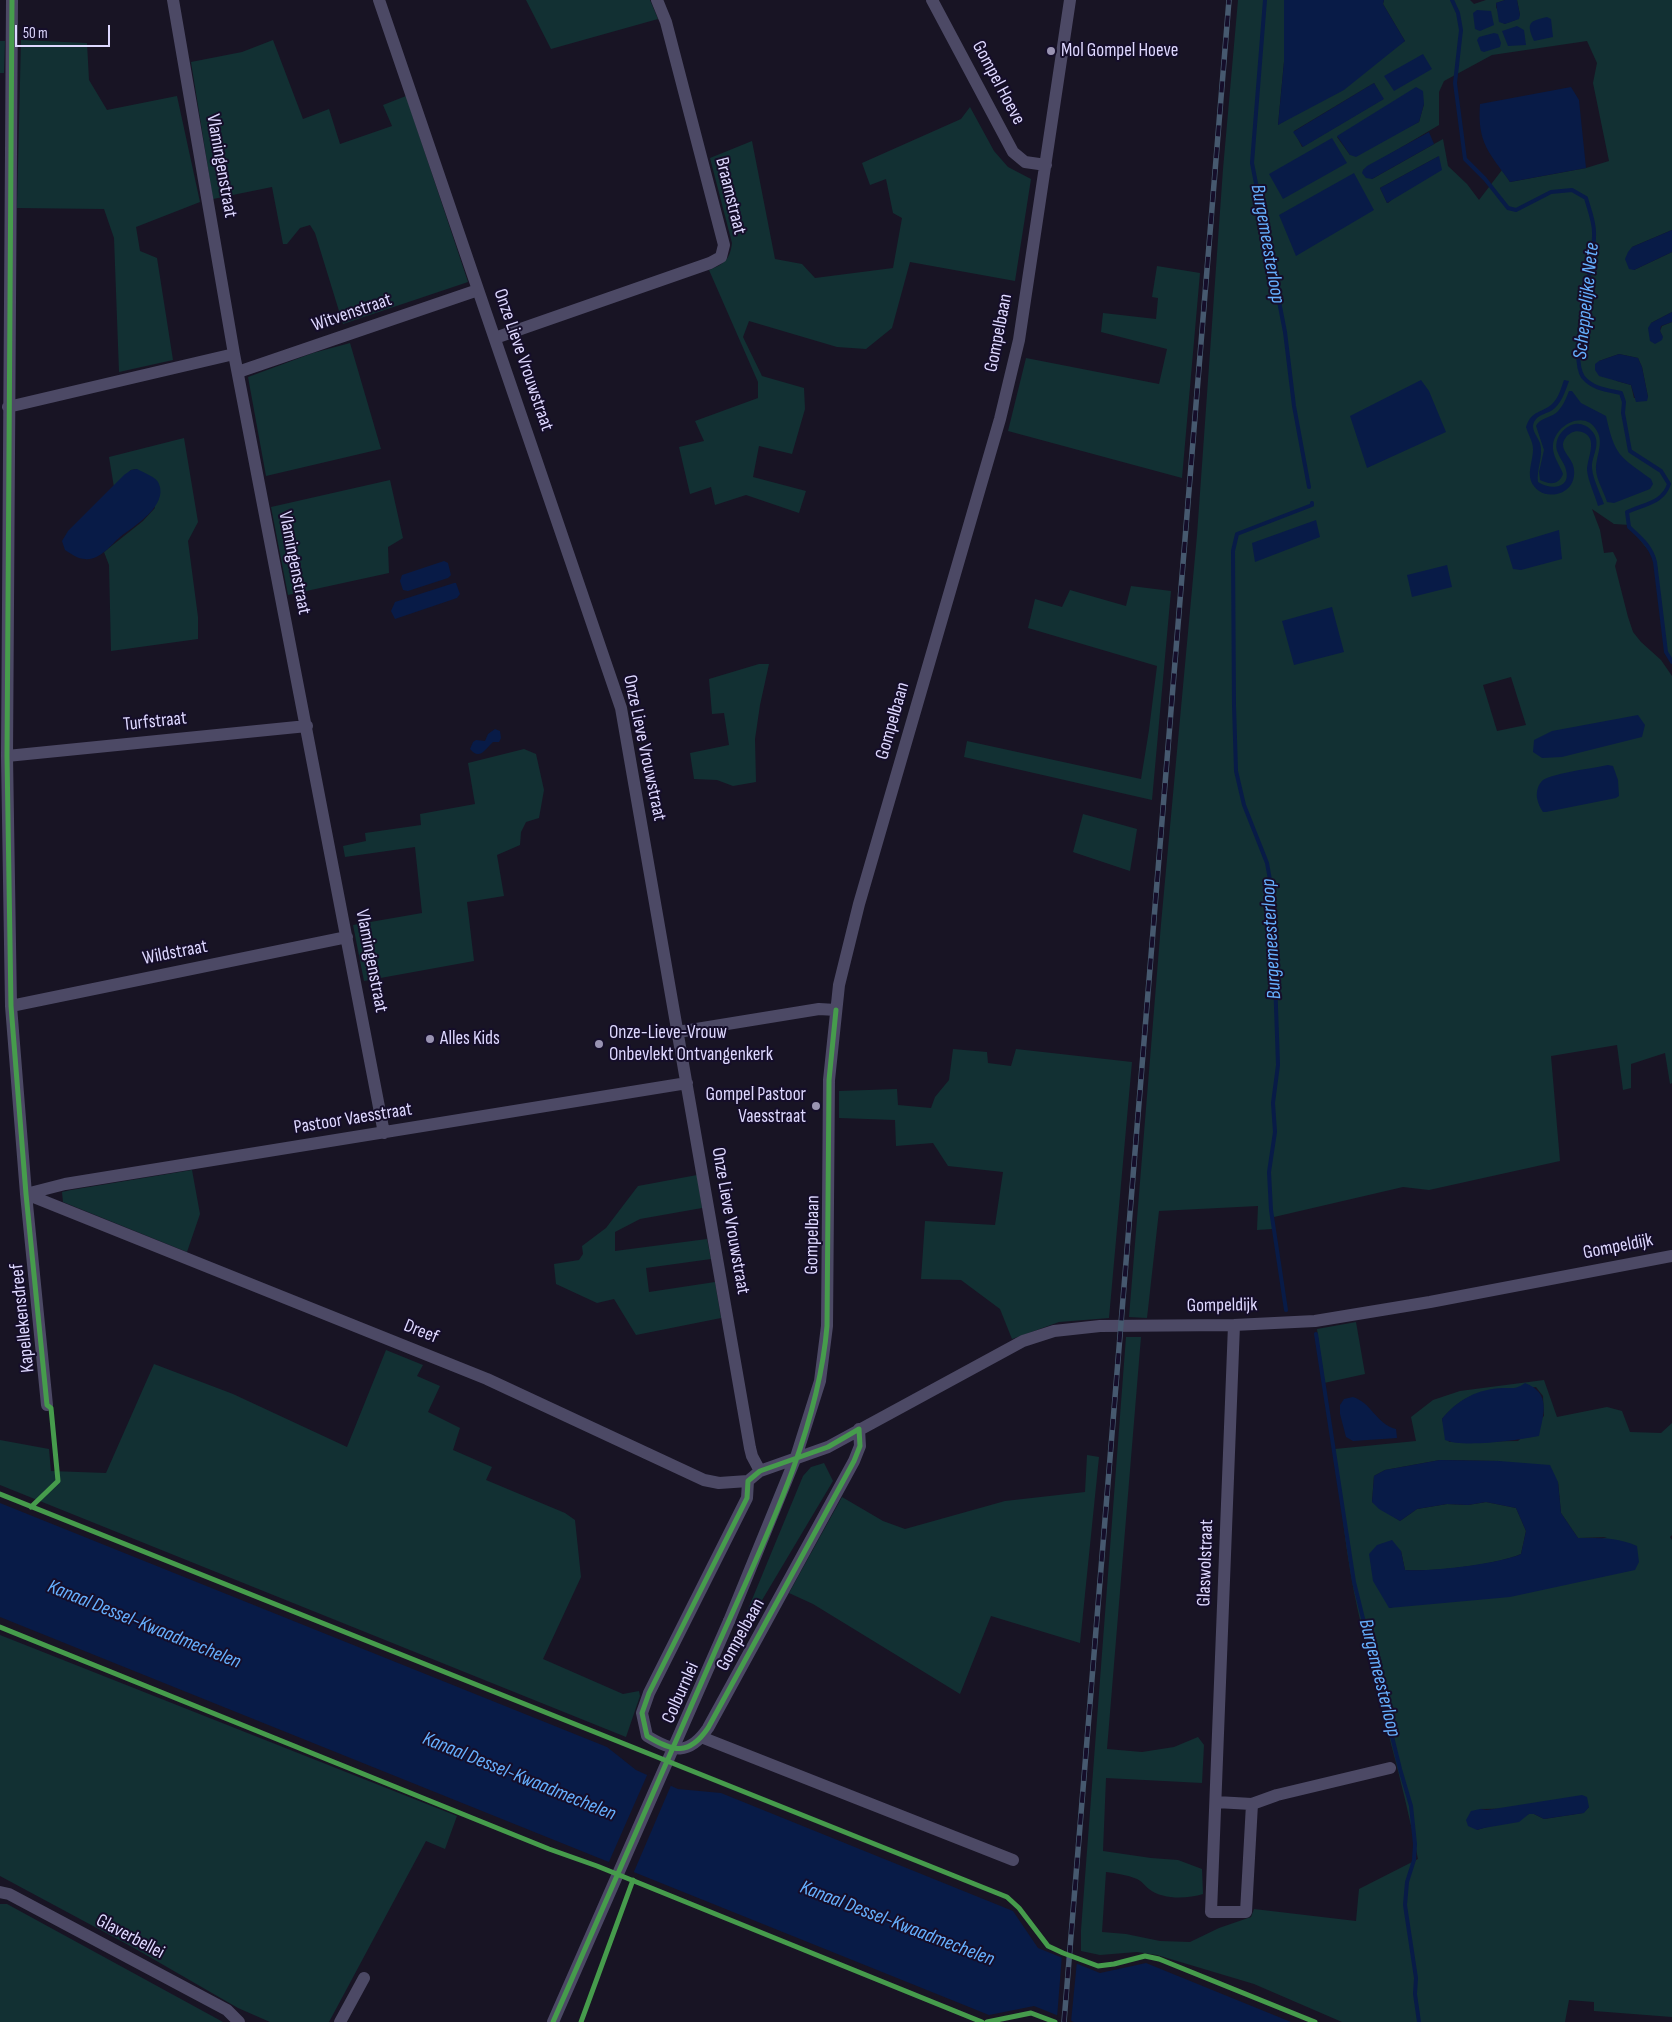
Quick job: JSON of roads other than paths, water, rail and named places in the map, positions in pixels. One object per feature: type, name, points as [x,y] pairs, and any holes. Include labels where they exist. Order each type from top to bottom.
[{"type":"street","name":"Kapellekensdreef","points":[[12,0],[7,756],[11,1006],[26,1194],[47,1405]]},
{"type":"street","name":"Vlamingenstraat","points":[[173,0],[234,354],[384,1133]]},
{"type":"street","name":"Onze Lieve Vrouwstraat","points":[[379,0],[621,708],[752,1456],[760,1471]]},
{"type":"street","name":"Braamstraat","points":[[495,338],[710,263],[721,257],[724,245],[666,22],[657,0]]},
{"type":"street","name":"Gompel Hoeve","points":[[932,0],[1013,152],[1025,162],[1046,166]]},
{"type":"street","name":"Gompelbaan","points":[[796,1457],[820,1381],[826,1332],[829,1080],[839,985],[859,904],[1000,419],[1019,340],[1070,0]]},
{"type":"street","name":"Witvenstraat","points":[[238,372],[478,290]]},
{"type":"street","points":[[8,407],[234,354]]},
{"type":"street","name":"Turfstraat","points":[[7,756],[307,726]]},
{"type":"street","name":"Wildstraat","points":[[11,1006],[347,938]]},
{"type":"street","points":[[678,1032],[819,1009],[836,1010]]},
{"type":"street","name":"Pastoor Vaesstraat","points":[[26,1194],[65,1184],[687,1083]]},
{"type":"street","name":"Dreef","points":[[26,1194],[487,1379],[704,1480],[719,1483],[748,1481]]},
{"type":"street","name":"Gompeldijk","points":[[796,1457],[828,1447],[1023,1341],[1054,1331],[1100,1326],[1234,1325],[1315,1321],[1430,1302],[1672,1256]]},
{"type":"street","name":"Glaswolstraat","points":[[1234,1325],[1211,1912],[1246,1912],[1252,1804]]},
{"type":"street","name":"Gompelbaan","points":[[701,1737],[854,1461],[860,1446],[859,1430]]},
{"type":"street","points":[[796,1457],[760,1471],[748,1481],[747,1498],[653,1685],[642,1713],[647,1736],[666,1747],[682,1749],[701,1737],[1013,1860]]},
{"type":"street","name":"Colburnlei","points":[[553,2022],[729,1621],[796,1457]]},
{"type":"street","points":[[1216,1802],[1252,1804],[1277,1795],[1390,1768]]},
{"type":"street","name":"Glaverbellei","points":[[0,1892],[10,1894],[227,2010],[240,2022]]},
{"type":"street","points":[[340,2022],[364,1978]]},
{"type":"water","points":[[1284,0],[1384,0],[1383,4],[1405,41],[1344,90],[1278,125],[1284,62]]},
{"type":"water","points":[[1505,0],[1517,0],[1520,15],[1519,19],[1505,24],[1499,22],[1496,3]]},
{"type":"water","points":[[1477,10],[1491,11],[1494,25],[1480,31],[1475,29],[1473,13]]},
{"type":"water","points":[[1547,17],[1551,19],[1553,37],[1534,41],[1530,30],[1531,24],[1536,20]]},
{"type":"water","points":[[1517,26],[1524,30],[1526,45],[1508,46],[1502,31]]},
{"type":"water","points":[[1494,33],[1498,34],[1501,43],[1500,47],[1484,52],[1481,51],[1477,40],[1479,37]]},
{"type":"water","points":[[1423,54],[1432,69],[1394,91],[1384,76]]},
{"type":"water","points":[[1374,83],[1384,99],[1303,147],[1293,132]]},
{"type":"water","points":[[1416,87],[1423,91],[1424,104],[1419,122],[1356,157],[1350,155],[1337,136]]},
{"type":"water","points":[[1571,87],[1579,100],[1586,168],[1510,182],[1486,146],[1480,128],[1480,104]]},
{"type":"water","points":[[1429,132],[1434,144],[1372,179],[1366,178],[1362,173],[1367,166]]},
{"type":"water","points":[[1332,138],[1347,163],[1283,199],[1269,174]]},
{"type":"water","points":[[1439,156],[1442,170],[1387,203],[1380,188]]},
{"type":"water","points":[[1354,173],[1374,210],[1296,256],[1279,215]]},
{"type":"water","points":[[1672,230],[1672,252],[1634,270],[1629,269],[1625,259],[1632,247]]},
{"type":"water","points":[[1672,312],[1672,322],[1661,326],[1662,340],[1655,344],[1650,341],[1648,328],[1651,323]]},
{"type":"water","points":[[1619,354],[1638,358],[1642,367],[1648,397],[1647,401],[1636,402],[1631,385],[1599,376],[1595,370],[1595,364],[1599,361]]},
{"type":"water","points":[[1421,380],[1429,391],[1446,432],[1367,468],[1350,416]]},
{"type":"water","points":[[1564,380],[1569,381],[1560,402],[1551,411],[1534,421],[1533,428],[1541,448],[1538,482],[1553,487],[1563,484],[1567,476],[1556,444],[1566,428],[1577,424],[1584,425],[1592,431],[1596,439],[1592,469],[1604,504],[1598,506],[1587,470],[1591,443],[1587,435],[1582,432],[1576,431],[1571,433],[1565,438],[1563,443],[1563,448],[1572,462],[1574,470],[1572,483],[1566,490],[1555,494],[1544,493],[1539,491],[1531,481],[1530,471],[1533,446],[1526,427],[1534,414],[1555,401]]},
{"type":"water","points":[[1569,391],[1572,391],[1581,403],[1606,416],[1612,439],[1620,454],[1625,460],[1651,479],[1653,484],[1650,489],[1614,503],[1607,502],[1596,473],[1600,445],[1599,436],[1592,424],[1579,420],[1565,426],[1555,437],[1553,449],[1563,474],[1561,478],[1554,483],[1540,480],[1539,472],[1544,450],[1536,426],[1540,421],[1558,411]]},
{"type":"water","points":[[137,469],[153,477],[159,484],[159,500],[148,515],[95,558],[80,558],[65,550],[62,541],[68,531],[124,475],[131,470]]},
{"type":"water","points":[[1316,520],[1320,537],[1255,562],[1252,543]]},
{"type":"water","points":[[1559,530],[1562,559],[1521,570],[1513,569],[1506,546]]},
{"type":"water","points":[[444,561],[448,563],[451,575],[448,578],[408,591],[403,590],[400,581],[402,575]]},
{"type":"water","points":[[1447,565],[1452,587],[1412,597],[1407,575]]},
{"type":"water","points":[[456,583],[460,594],[457,598],[395,619],[391,611],[395,602]]},
{"type":"water","points":[[1332,607],[1344,652],[1294,665],[1282,621]]},
{"type":"water","points":[[1638,715],[1645,725],[1642,737],[1562,757],[1542,758],[1533,752],[1534,740],[1552,731]]},
{"type":"water","points":[[495,729],[500,731],[501,738],[499,742],[493,742],[480,754],[470,749],[473,742],[476,740],[485,741],[488,734]]},
{"type":"water","points":[[1608,765],[1613,766],[1618,780],[1619,796],[1543,812],[1539,804],[1537,791],[1543,780],[1565,773]]},
{"type":"water","points":[[1525,1383],[1539,1392],[1544,1405],[1539,1436],[1477,1443],[1445,1440],[1442,1419],[1469,1396],[1485,1390],[1515,1388]]},
{"type":"water","points":[[1353,1397],[1365,1404],[1384,1423],[1396,1429],[1397,1438],[1353,1441],[1346,1437],[1340,1414],[1340,1405],[1344,1399]]},
{"type":"water","points":[[1440,1460],[1499,1461],[1550,1465],[1558,1482],[1561,1513],[1578,1538],[1601,1538],[1637,1546],[1639,1562],[1635,1570],[1510,1597],[1389,1608],[1373,1581],[1369,1554],[1377,1545],[1392,1540],[1401,1551],[1405,1570],[1431,1570],[1464,1566],[1497,1561],[1521,1554],[1526,1531],[1516,1508],[1486,1502],[1468,1505],[1447,1504],[1417,1509],[1400,1521],[1379,1509],[1372,1502],[1374,1476],[1385,1470]]},
{"type":"water","name":"Kanaal Dessel-Kwaadmechelen","points":[[0,1503],[607,1747],[636,1770],[678,1789],[721,1793],[1013,1911],[1038,1948],[1100,1973],[1146,1963],[1291,2022],[1074,2022],[1034,2006],[989,2015],[0,1617]]},
{"type":"water","points":[[1582,1795],[1587,1797],[1589,1807],[1584,1813],[1544,1819],[1534,1814],[1529,1814],[1519,1822],[1477,1830],[1468,1826],[1466,1820],[1471,1811],[1480,1809],[1487,1810]]},
{"type":"waterway","name":"Burgemeesterloop","points":[[1265,0],[1252,163],[1285,332],[1294,406],[1309,487]]},
{"type":"waterway","name":"Scheppelijke Nete","points":[[1452,0],[1458,13],[1461,30],[1455,83],[1465,159],[1485,179],[1508,208],[1516,210],[1551,192],[1572,190],[1586,198],[1594,232],[1591,265],[1580,329],[1579,365],[1583,377],[1591,384],[1621,393],[1624,402],[1623,413],[1630,451],[1661,471],[1669,484],[1658,499],[1627,512],[1629,527],[1648,547],[1655,562],[1666,652],[1672,662]]},
{"type":"waterway","name":"Burgemeesterloop","points":[[1286,1310],[1271,1210],[1269,1172],[1275,1132],[1273,1103],[1278,1065],[1272,891],[1267,863],[1244,805],[1236,771],[1233,551],[1237,534],[1312,505],[1312,503]]},
{"type":"waterway","name":"Burgemeesterloop","points":[[1316,1334],[1354,1582],[1400,1769],[1411,1806],[1415,1844],[1414,1860],[1407,1882],[1405,1905],[1416,1978],[1415,1994],[1419,2022]]},
{"type":"railway","points":[[1064,2022],[1229,0]]},
{"type":"place","name":"Mol Gompel Hoeve","points":[[1051,51]]},
{"type":"place","name":"Alles Kids","points":[[430,1039]]},
{"type":"place","name":"Onze-Lieve-Vrouw Onbevlekt Ontvangenkerk","points":[[599,1044]]},
{"type":"place","name":"Gompel Pastoor Vaesstraat","points":[[816,1106]]}]
